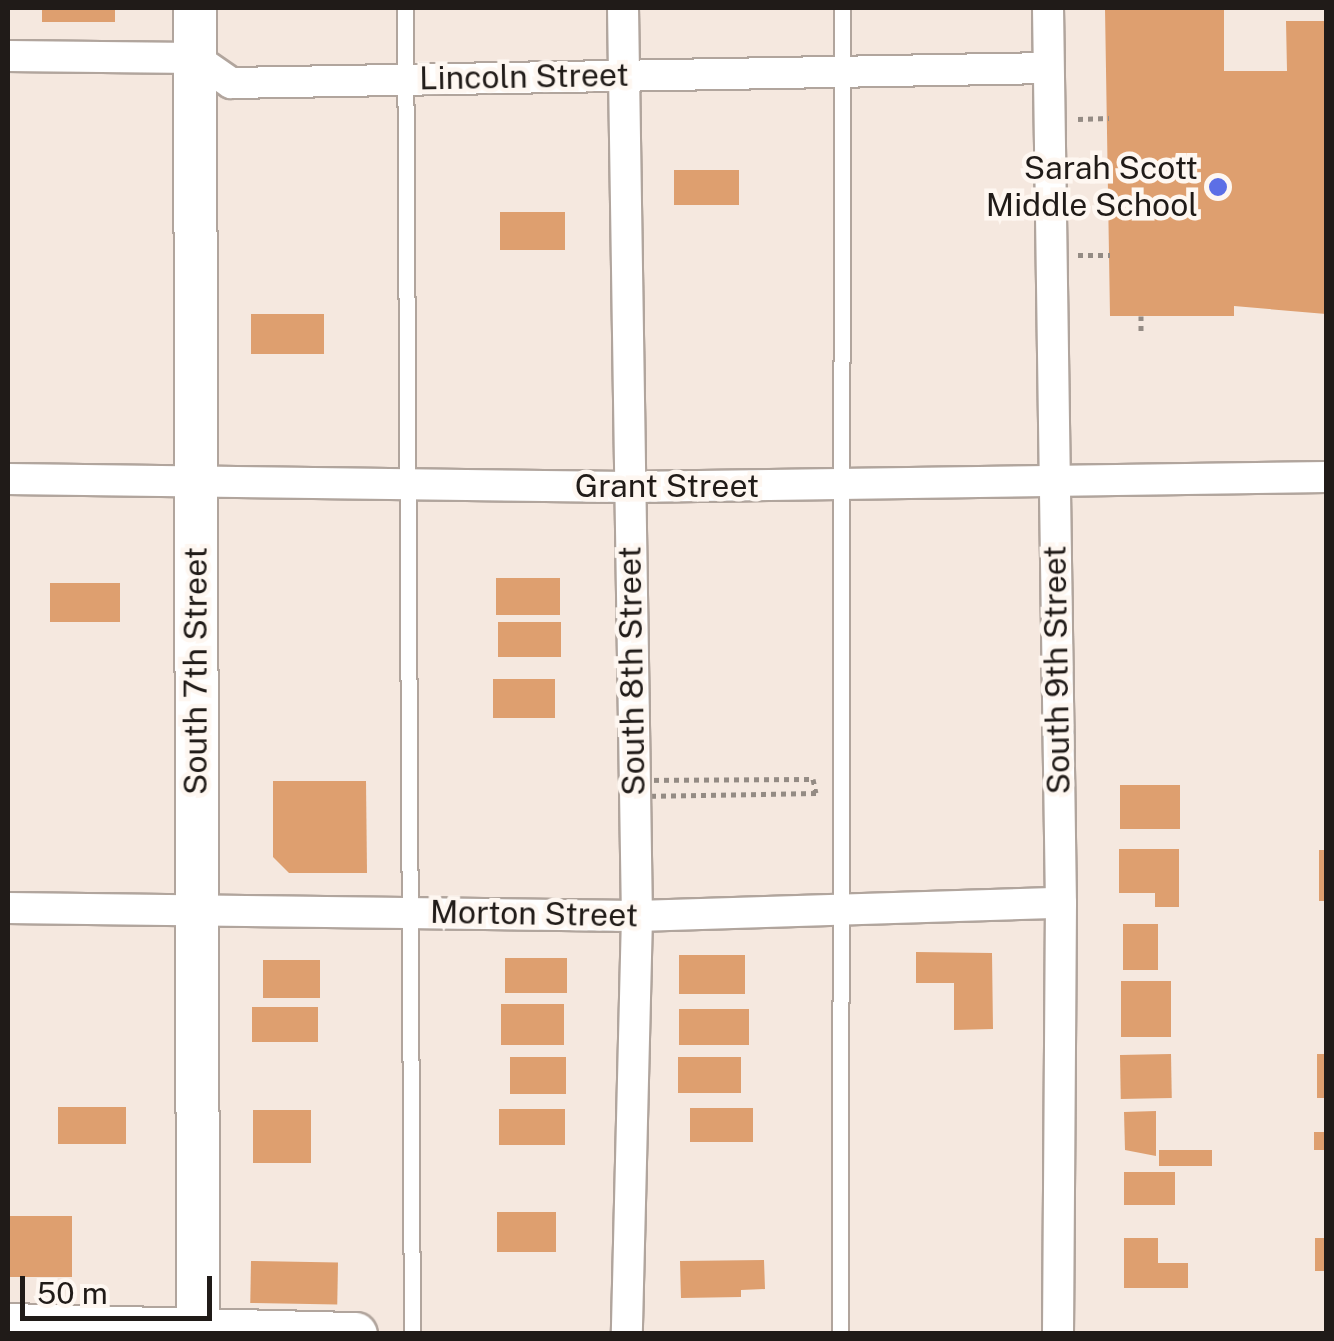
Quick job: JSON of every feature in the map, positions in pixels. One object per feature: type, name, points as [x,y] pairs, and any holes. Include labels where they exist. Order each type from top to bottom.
[{"type":"main road","name":"South 7th Street","points":[[195,8],[198,1330]]},
{"type":"main road","points":[[12,1328],[356,1334]]},
{"type":"street","name":"South 8th Street","points":[[623,8],[637,916],[627,1334]]},
{"type":"street","name":"South 9th Street","points":[[1048,8],[1061,903],[1058,1334]]},
{"type":"street","name":"Lincoln Street","points":[[8,56],[195,58],[231,83],[1048,68]]},
{"type":"street","name":"Grant Street","points":[[8,479],[629,488],[1054,477],[1326,477]]},
{"type":"street","name":"Morton Street","points":[[8,908],[637,916],[1061,903]]},
{"type":"lane","points":[[405,8],[412,1334]]},
{"type":"lane","points":[[840,1334],[842,8]]},
{"type":"path","points":[[1141,316],[1141,333]]},
{"type":"path","points":[[814,779],[816,793],[640,796],[634,780],[814,779]]},
{"type":"building","points":[[42,8],[115,8],[115,22],[42,22]]},
{"type":"building","name":"Sarah Scott Middle School","points":[[1224,8],[1224,71],[1287,71],[1286,21],[1326,21],[1326,314],[1234,306],[1234,316],[1110,316],[1105,9]]},
{"type":"building","points":[[674,170],[739,170],[739,205],[674,205]]},
{"type":"building","points":[[500,212],[565,212],[565,250],[500,250]]},
{"type":"building","points":[[251,314],[324,314],[324,354],[251,354]]},
{"type":"building","points":[[496,578],[560,578],[560,615],[496,615]]},
{"type":"building","points":[[50,583],[120,583],[120,622],[50,622]]},
{"type":"building","points":[[498,622],[561,622],[561,657],[498,657]]},
{"type":"building","points":[[493,679],[555,679],[555,718],[493,718]]},
{"type":"building","points":[[273,781],[366,781],[367,873],[289,873],[273,857]]},
{"type":"building","points":[[1120,785],[1180,785],[1180,829],[1120,829]]},
{"type":"building","points":[[1119,849],[1179,849],[1179,907],[1155,907],[1155,893],[1119,893]]},
{"type":"building","points":[[1319,850],[1326,850],[1326,901],[1319,901]]},
{"type":"building","points":[[1123,924],[1158,924],[1158,970],[1123,970]]},
{"type":"building","points":[[916,952],[992,953],[993,1029],[954,1030],[954,983],[916,983]]},
{"type":"building","points":[[679,955],[745,955],[745,994],[679,994]]},
{"type":"building","points":[[505,958],[567,958],[567,993],[505,993]]},
{"type":"building","points":[[263,960],[320,960],[320,998],[263,998]]},
{"type":"building","points":[[1121,981],[1171,981],[1171,1037],[1121,1037]]},
{"type":"building","points":[[501,1004],[564,1004],[564,1045],[501,1045]]},
{"type":"building","points":[[252,1007],[318,1007],[318,1042],[252,1042]]},
{"type":"building","points":[[679,1009],[749,1009],[749,1045],[679,1045]]},
{"type":"building","points":[[1171,1054],[1172,1098],[1121,1099],[1120,1055]]},
{"type":"building","points":[[1317,1054],[1326,1054],[1326,1098],[1317,1098]]},
{"type":"building","points":[[510,1057],[566,1057],[566,1094],[510,1094]]},
{"type":"building","points":[[678,1057],[741,1057],[741,1093],[678,1093]]},
{"type":"building","points":[[58,1107],[126,1107],[126,1144],[58,1144]]},
{"type":"building","points":[[690,1108],[753,1108],[753,1142],[690,1142]]},
{"type":"building","points":[[499,1109],[565,1109],[565,1145],[499,1145]]},
{"type":"building","points":[[253,1110],[311,1110],[311,1163],[253,1163]]},
{"type":"building","points":[[1156,1111],[1156,1156],[1125,1150],[1124,1112]]},
{"type":"building","points":[[1314,1132],[1326,1132],[1326,1150],[1314,1150]]},
{"type":"building","points":[[1159,1150],[1212,1150],[1212,1166],[1159,1166]]},
{"type":"building","points":[[1124,1172],[1175,1172],[1175,1205],[1124,1205]]},
{"type":"building","points":[[497,1212],[556,1212],[556,1252],[497,1252]]},
{"type":"building","points":[[8,1216],[72,1216],[72,1277],[8,1277]]},
{"type":"building","points":[[1124,1238],[1158,1238],[1158,1263],[1188,1263],[1188,1288],[1124,1288]]},
{"type":"building","points":[[1315,1238],[1326,1238],[1326,1271],[1315,1271]]},
{"type":"building","points":[[764,1260],[765,1289],[741,1290],[741,1297],[681,1298],[680,1261]]},
{"type":"building","points":[[251,1261],[338,1263],[337,1305],[250,1303]]},
{"type":"place","name":"Sarah Scott Middle School","points":[[1218,187]]}]
